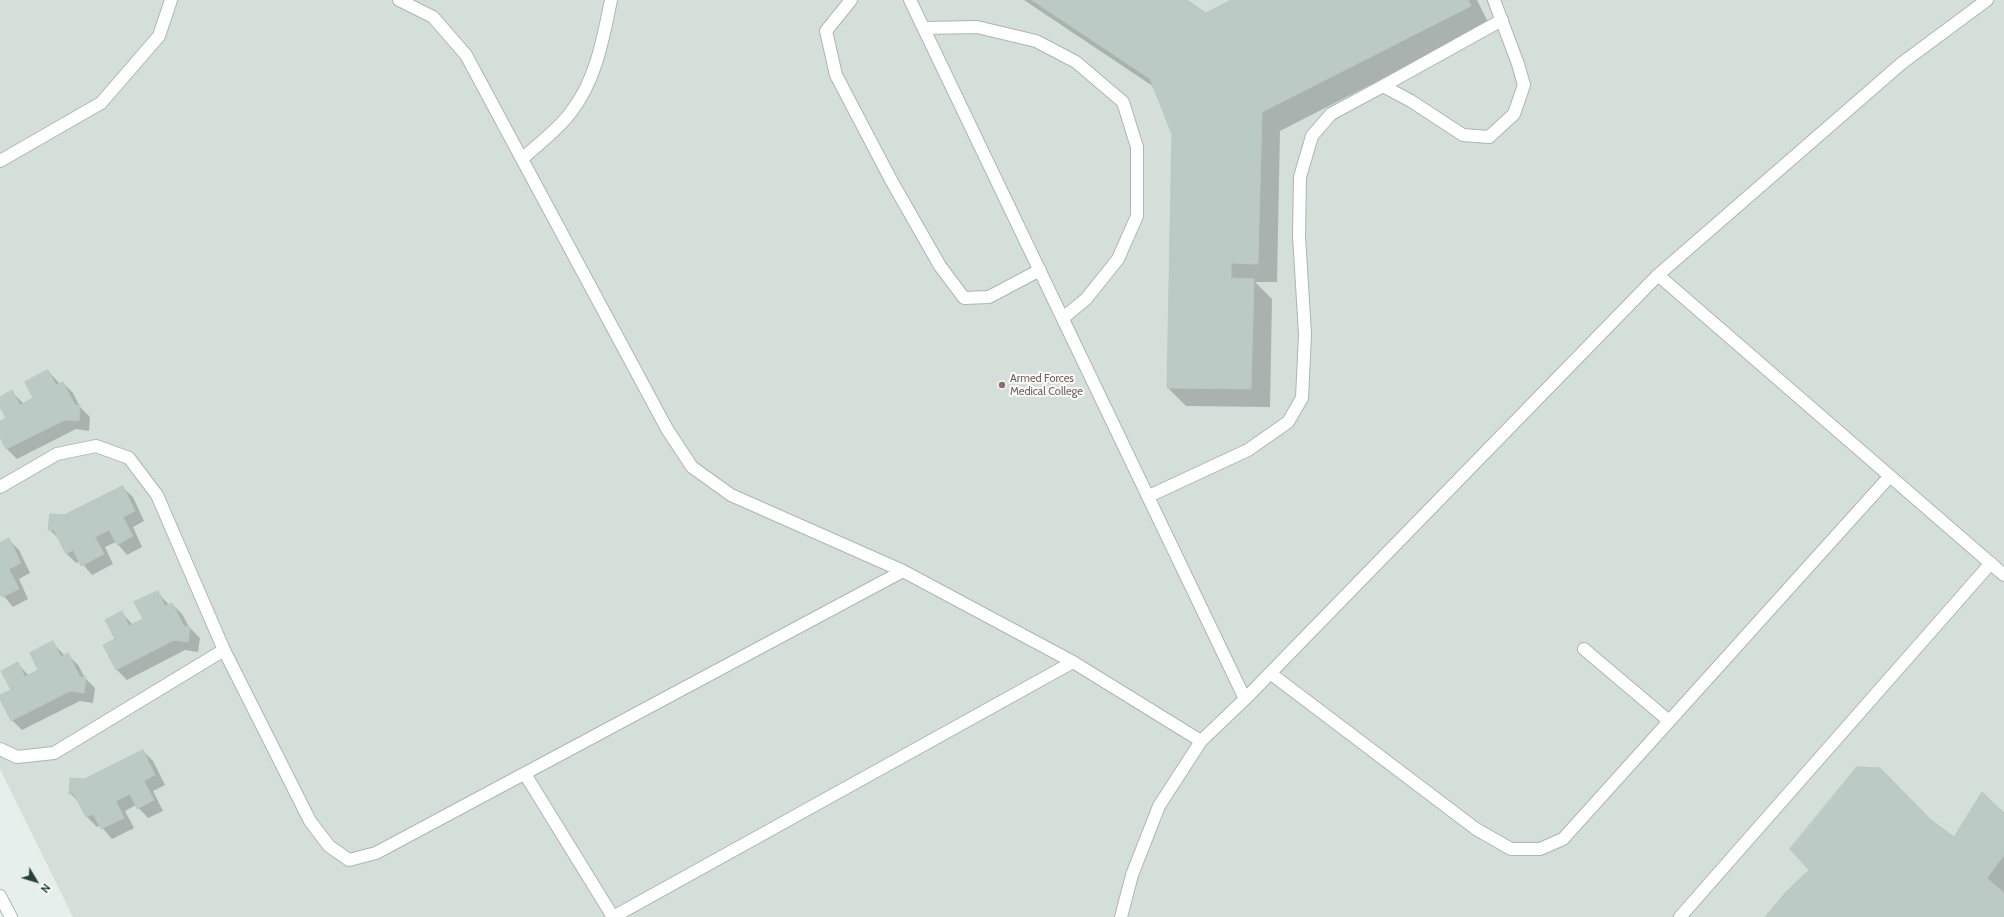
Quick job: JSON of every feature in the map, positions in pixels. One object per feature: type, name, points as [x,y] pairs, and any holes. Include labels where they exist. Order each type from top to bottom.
[{"type":"street","points":[[0,161],[101,103],[160,36],[171,0]]},
{"type":"street","points":[[399,0],[433,17],[466,55],[667,429],[692,467],[731,495],[903,571],[1073,662],[1201,741]]},
{"type":"street","points":[[522,159],[571,113],[589,84],[603,42],[611,0]]},
{"type":"street","points":[[851,0],[826,30],[836,75],[891,180],[940,266],[964,298],[989,297],[1040,270]]},
{"type":"street","points":[[910,0],[1245,699]]},
{"type":"street","points":[[1383,86],[1411,101],[1463,135],[1489,137],[1514,114],[1524,85],[1518,64],[1494,0]]},
{"type":"street","points":[[1121,917],[1132,875],[1159,806],[1201,741],[1245,699],[1658,275],[1902,63],[1987,0]]},
{"type":"street","points":[[1149,496],[1248,450],[1288,422],[1302,398],[1305,334],[1299,236],[1300,177],[1312,136],[1331,114],[1502,20]]},
{"type":"street","points":[[924,28],[977,28],[1036,41],[1076,62],[1124,102],[1137,147],[1136,216],[1118,259],[1086,300],[1062,318]]},
{"type":"street","points":[[1658,275],[2004,575]]},
{"type":"street","points":[[0,487],[57,454],[96,446],[129,458],[157,495],[224,650],[310,821],[329,846],[349,860],[376,853],[903,571]]},
{"type":"street","points":[[1270,673],[1476,829],[1511,849],[1540,850],[1563,839],[1890,476]]},
{"type":"street","points":[[1680,917],[1991,563]]},
{"type":"street","points":[[1584,649],[1669,721]]},
{"type":"street","points":[[0,749],[17,757],[54,753],[224,650]]},
{"type":"street","points":[[525,774],[613,917],[1073,662]]},
{"type":"street","points":[[0,896],[11,917]]},
{"type":"shaded area","name":"Armed Forces Medical College","points":[[0,0],[2004,0],[2004,917],[73,917],[0,769]]},
{"type":"building","points":[[1032,0],[1187,0],[1206,13],[1231,0],[1468,0],[1471,6],[1262,112],[1258,264],[1231,263],[1231,278],[1254,279],[1251,389],[1167,388],[1172,134],[1150,79]]},
{"type":"building","points":[[48,370],[56,385],[63,382],[75,405],[80,405],[79,421],[65,420],[6,449],[0,437],[0,421],[6,418],[0,407],[0,397],[12,390],[20,405],[33,398],[25,382]]},
{"type":"building","points":[[123,486],[135,511],[123,517],[133,536],[117,545],[109,530],[95,537],[104,554],[81,566],[73,550],[66,554],[54,530],[48,530],[50,514],[64,515]]},
{"type":"building","points":[[9,538],[21,563],[9,569],[19,589],[2,597],[0,592],[0,543]]},
{"type":"building","points":[[158,591],[165,606],[172,603],[184,626],[190,627],[188,642],[174,640],[116,670],[103,645],[115,639],[105,620],[122,611],[129,626],[143,619],[134,602]]},
{"type":"building","points":[[53,641],[61,657],[68,653],[80,677],[86,677],[84,693],[70,691],[11,721],[0,699],[0,695],[11,690],[1,671],[18,662],[25,677],[38,670],[30,653]]},
{"type":"building","points":[[143,750],[155,775],[144,781],[154,800],[137,809],[130,794],[116,801],[124,818],[101,829],[93,814],[86,817],[74,794],[69,794],[70,778],[84,779]]},
{"type":"building","points":[[1857,767],[1880,768],[1931,820],[1954,837],[1982,792],[2004,813],[2004,855],[1987,878],[2004,893],[2004,917],[1765,917],[1786,892],[1809,870],[1790,849]]},
{"type":"place","name":"Armed Forces Medical College","points":[[1002,385]]}]
